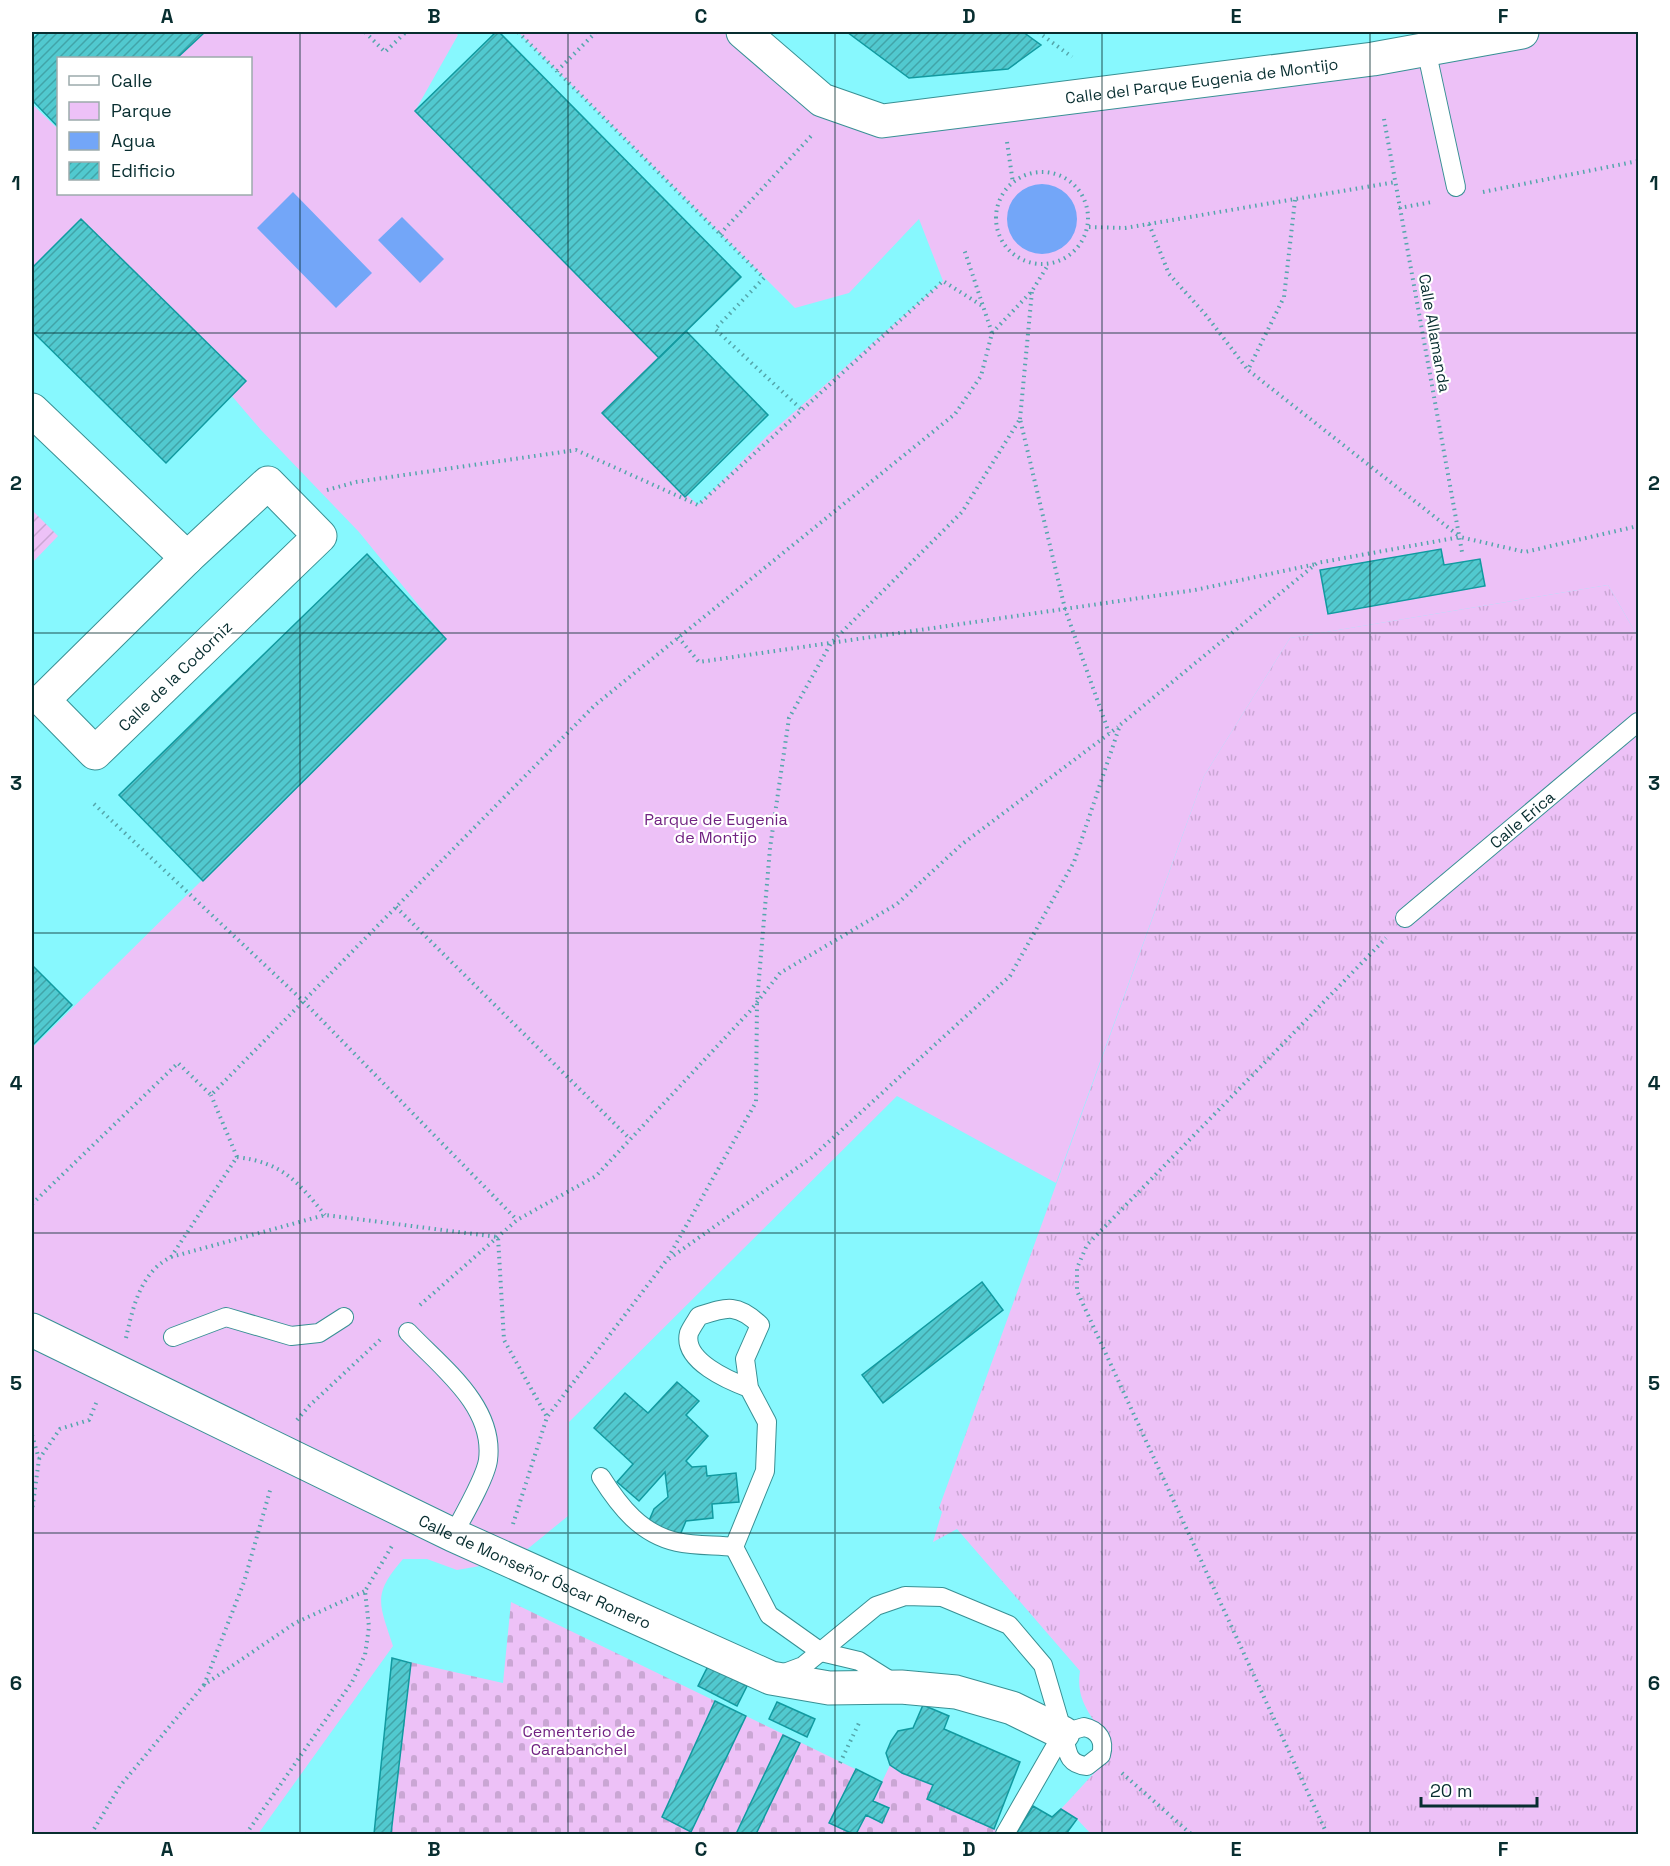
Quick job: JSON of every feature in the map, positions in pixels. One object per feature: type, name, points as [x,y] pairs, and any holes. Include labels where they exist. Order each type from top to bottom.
[{"type":"street","name":"Calle del Parque Eugenia de Montijo","points":[[743,32],[822,100],[882,121],[1373,59],[1522,32]]},
{"type":"street","points":[[32,410],[187,558]]},
{"type":"street","name":"Calle de la Codorniz","points":[[268,483],[320,536],[95,753],[44,700],[187,558],[268,483]]},
{"type":"street","name":"Calle de Monseñor Óscar Romero","points":[[32,1330],[107,1380],[276,1449],[453,1535],[771,1678],[829,1688],[901,1687],[956,1692],[1012,1708],[1063,1733]]},
{"type":"lane","points":[[1426,49],[1456,187]]},
{"type":"lane","name":"Calle Erica","points":[[1405,918],[1638,722]]},
{"type":"lane","points":[[749,1388],[722,1378],[692,1353],[689,1335],[699,1316],[723,1308],[746,1311],[760,1325],[745,1359],[749,1388],[767,1422],[765,1471],[734,1547],[769,1615],[821,1652],[859,1661],[901,1687]]},
{"type":"lane","points":[[173,1337],[226,1317],[291,1336],[320,1333],[344,1317]]},
{"type":"lane","points":[[408,1332],[474,1402],[488,1432],[488,1462],[453,1535]]},
{"type":"lane","points":[[601,1477],[618,1504],[636,1523],[676,1542],[734,1547]]},
{"type":"lane","points":[[771,1678],[802,1666],[876,1606],[905,1596],[942,1597],[1009,1625],[1043,1665],[1063,1733],[1067,1754],[1075,1763],[1087,1766],[1101,1755],[1103,1743],[1096,1731],[1084,1727],[1063,1733],[1005,1834]]},
{"type":"path","points":[[365,32],[385,52],[406,32]]},
{"type":"path","points":[[518,32],[764,278],[715,329],[802,410]]},
{"type":"path","points":[[557,71],[596,32]]},
{"type":"path","points":[[1038,32],[1072,57]]},
{"type":"path","name":"Calle Allamanda","points":[[1384,119],[1462,552]]},
{"type":"path","points":[[720,234],[816,131]]},
{"type":"path","points":[[1006,135],[1012,183]]},
{"type":"path","points":[[1479,193],[1638,162]]},
{"type":"path","points":[[1043,172],[1059,175],[1073,183],[1083,195],[1089,211],[1089,227],[1074,253],[1048,265],[1033,264],[1019,259],[1008,250],[1000,238],[996,223],[997,208],[1002,195],[1012,183],[1027,174],[1043,172]]},
{"type":"path","points":[[1089,227],[1125,228],[1395,182]]},
{"type":"path","points":[[1248,370],[1284,297],[1295,200]]},
{"type":"path","points":[[1400,208],[1434,202]]},
{"type":"path","points":[[1149,224],[1169,274],[1205,314],[1248,370],[1460,537]]},
{"type":"path","points":[[964,249],[992,333]]},
{"type":"path","points":[[211,1095],[595,705],[954,414],[981,376],[992,333],[1032,291],[1048,265]]},
{"type":"path","points":[[321,492],[356,482],[576,450],[698,505],[943,281],[984,307]]},
{"type":"path","points":[[1032,291],[1020,418],[1065,609],[1109,733]]},
{"type":"path","points":[[502,1556],[547,1417],[666,1262],[756,1102],[757,1002],[770,848],[789,718],[831,643],[962,512],[1020,418]]},
{"type":"path","points":[[678,637],[699,662],[1195,590],[1317,563],[1460,537],[1525,552],[1638,526]]},
{"type":"path","points":[[419,1306],[517,1220],[596,1176],[757,1002],[780,973],[897,904],[962,845],[1120,725],[1317,563]]},
{"type":"path","points":[[666,1262],[811,1158],[1011,976],[1074,862],[1120,725]]},
{"type":"path","points":[[94,804],[303,1001],[517,1220]]},
{"type":"path","points":[[396,907],[630,1139]]},
{"type":"path","points":[[1328,1834],[1077,1291],[1077,1268],[1087,1245],[1405,918]]},
{"type":"path","points":[[32,1204],[178,1063],[211,1095],[237,1157]]},
{"type":"path","points":[[237,1157],[260,1160],[296,1179],[325,1215]]},
{"type":"path","points":[[171,1257],[237,1157]]},
{"type":"path","points":[[39,1459],[60,1429],[89,1420],[124,1348],[134,1301],[157,1264],[171,1257],[325,1215],[498,1237]]},
{"type":"path","points":[[498,1237],[504,1340],[547,1417]]},
{"type":"path","points":[[204,1684],[244,1582],[272,1481],[276,1449],[309,1406],[384,1337]]},
{"type":"path","points":[[32,1435],[39,1459],[32,1511]]},
{"type":"path","points":[[246,1834],[352,1682],[365,1655],[369,1627],[366,1591],[396,1539]]},
{"type":"path","points":[[91,1834],[120,1786],[204,1684],[295,1623],[366,1591]]},
{"type":"path","points":[[1101,1755],[1191,1834]]},
{"type":"green space","name":"Parque de Eugenia de Montijo","points":[[205,32],[455,32],[458,35],[415,111],[659,358],[641,452],[698,505],[768,435],[943,281],[919,219],[849,293],[795,308],[518,32],[740,32],[882,121],[1485,32],[1638,32],[1638,637],[1608,585],[1290,638],[1204,776],[1056,1183],[897,1096],[569,1422],[568,1516],[514,1560],[457,1570],[427,1559],[403,1559],[386,1582],[381,1600],[384,1619],[393,1646],[258,1834],[32,1834],[32,1048],[446,639],[359,532],[261,430],[81,219],[32,268],[32,104],[57,128],[57,195],[252,195],[252,57],[178,57]]},
{"type":"green space","points":[[32,510],[58,536],[32,563]]},
{"type":"green space","points":[[1608,585],[1638,637],[1638,1834],[1091,1834],[1077,1819],[1061,1809],[1106,1760],[1110,1742],[1083,1701],[1079,1682],[1080,1671],[957,1529],[933,1542],[942,1512],[939,1508],[1204,776],[1290,638]]},
{"type":"green space","name":"Cementerio de Carabanchel","points":[[511,1602],[882,1782],[890,1765],[902,1773],[933,1785],[927,1799],[1006,1834],[374,1834],[392,1658],[503,1683]]},
{"type":"water","points":[[1042,184],[1055,187],[1067,194],[1074,206],[1077,219],[1074,232],[1067,244],[1055,251],[1042,254],[1029,251],[1017,244],[1010,232],[1007,219],[1010,206],[1017,194],[1029,187]]},
{"type":"water","points":[[293,192],[372,273],[336,308],[257,228]]},
{"type":"water","points":[[402,217],[444,259],[420,283],[378,240]]},
{"type":"building","points":[[40,32],[205,32],[178,57],[57,57],[57,126],[32,100],[32,40]]},
{"type":"building","points":[[496,32],[499,32],[741,277],[659,358],[415,111]]},
{"type":"building","points":[[847,32],[1023,32],[1041,45],[1008,69],[909,78]]},
{"type":"building","points":[[81,219],[246,381],[166,463],[32,331],[32,268]]},
{"type":"building","points":[[686,331],[768,415],[685,497],[602,413]]},
{"type":"building","points":[[1441,549],[1444,565],[1480,559],[1485,586],[1328,614],[1320,570]]},
{"type":"building","points":[[367,554],[446,639],[203,881],[119,795]]},
{"type":"building","points":[[32,965],[72,1005],[32,1046]]},
{"type":"building","points":[[982,1282],[1003,1310],[883,1403],[862,1375]]},
{"type":"building","points":[[677,1382],[699,1401],[686,1415],[708,1436],[686,1461],[692,1467],[706,1466],[707,1476],[736,1473],[739,1502],[712,1504],[713,1518],[686,1521],[680,1535],[648,1523],[654,1509],[668,1497],[665,1472],[639,1501],[617,1482],[633,1464],[594,1428],[625,1393],[648,1413]]},
{"type":"building","points":[[392,1658],[411,1663],[391,1834],[374,1834]]},
{"type":"building","points":[[708,1666],[747,1686],[737,1706],[698,1686]]},
{"type":"building","points":[[715,1701],[746,1716],[691,1832],[662,1817]]},
{"type":"building","points":[[777,1702],[815,1719],[807,1737],[769,1719]]},
{"type":"building","points":[[923,1705],[949,1716],[944,1729],[1020,1762],[994,1829],[927,1799],[933,1785],[902,1773],[890,1765],[886,1753],[891,1741],[898,1731],[913,1728]]},
{"type":"building","points":[[783,1735],[800,1743],[756,1834],[736,1834]]},
{"type":"building","points":[[856,1769],[882,1782],[873,1801],[889,1808],[882,1823],[866,1815],[856,1834],[853,1834],[829,1823]]},
{"type":"building","points":[[1033,1806],[1052,1817],[1061,1809],[1077,1819],[1066,1834],[1016,1834]]}]
